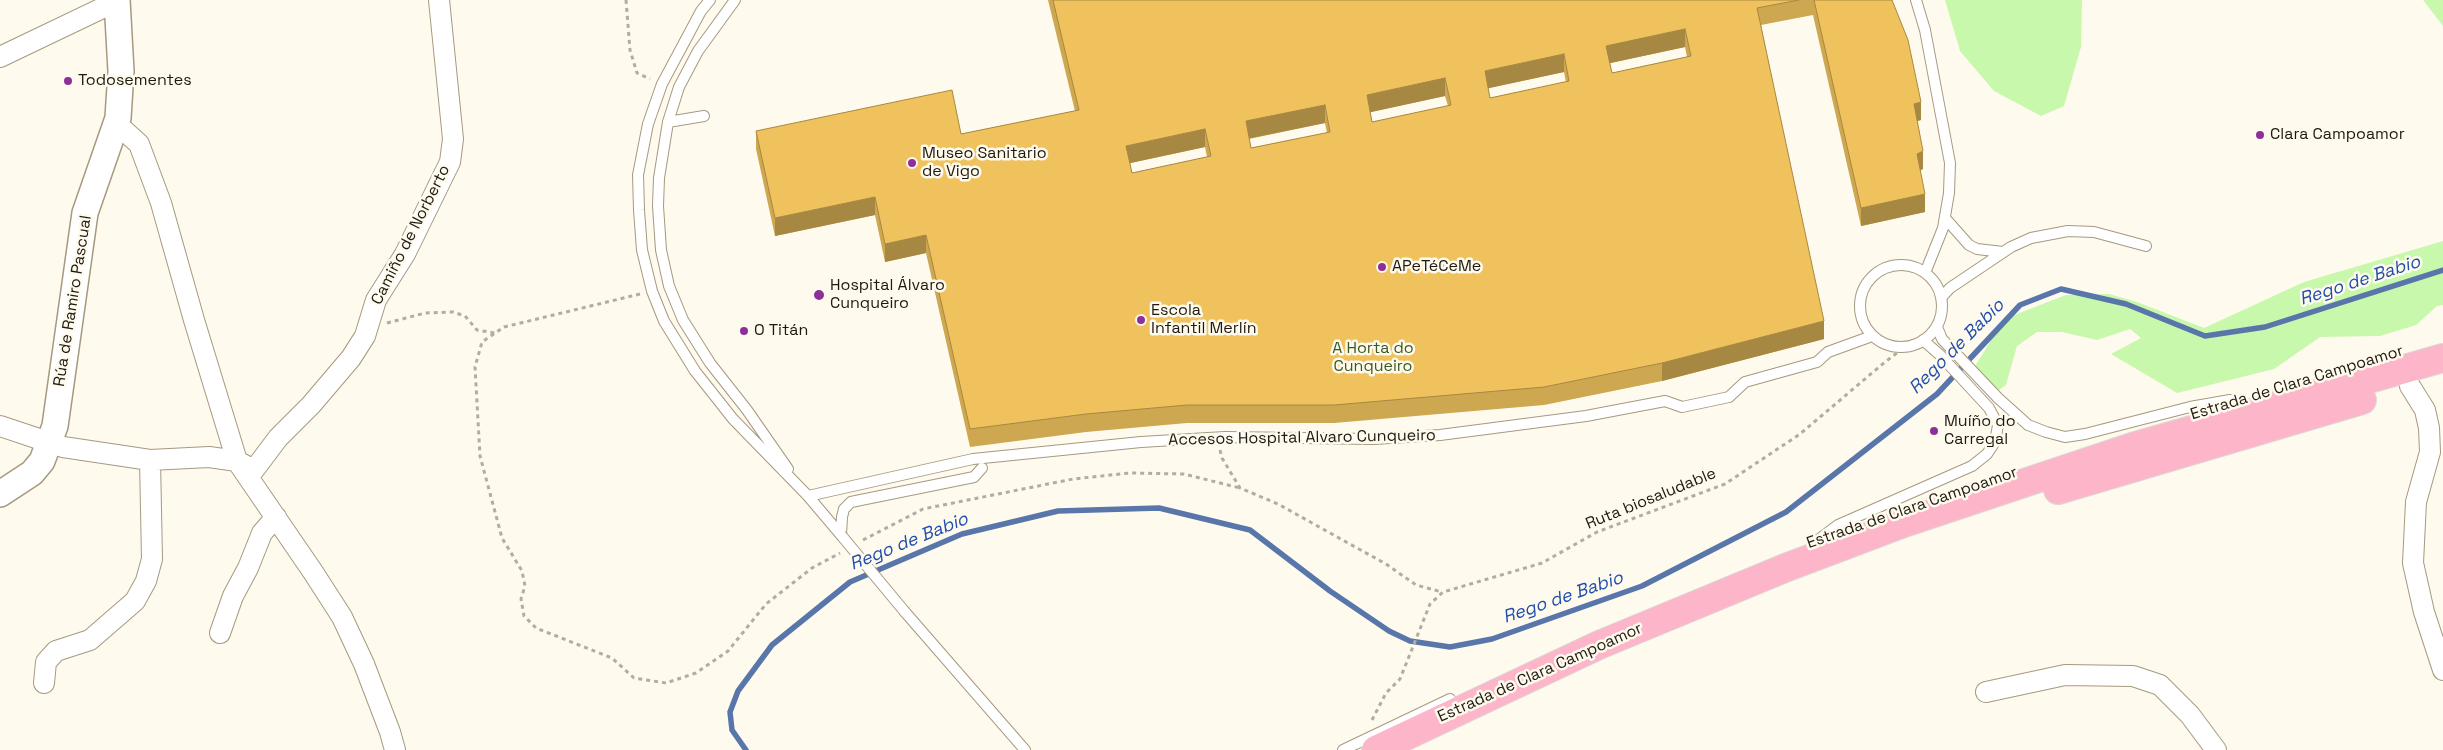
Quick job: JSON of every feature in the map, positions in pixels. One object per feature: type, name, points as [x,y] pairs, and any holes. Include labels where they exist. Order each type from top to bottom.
[{"type":"main road","name":"Estrada de Clara Campoamor","points":[[1412,742],[1450,699],[1624,620],[1818,540],[1953,492],[2159,426],[2230,400],[2443,340]]},
{"type":"main road","name":"Estrada de Clara Campoamor","points":[[1412,742],[1599,645],[1672,614],[1904,523],[2132,447],[2443,358]]},
{"type":"main road","name":"Estrada de Clara Campoamor","points":[[1374,743],[1412,742],[1580,674],[1707,619],[1881,551],[2051,492],[2443,377]]},
{"type":"street","points":[[0,57],[117,0]]},
{"type":"street","name":"Rúa de Ramiro Pascual","points":[[0,494],[32,473],[42,461],[50,444],[55,426],[85,213],[117,124],[120,79],[117,0]]},
{"type":"street","name":"Camiño de Norberto","points":[[237,461],[254,470],[278,438],[311,405],[352,358],[366,332],[376,300],[405,254],[450,162],[453,138],[439,0]]},
{"type":"street","points":[[117,124],[140,144],[161,203],[237,461],[342,617],[364,664],[390,732],[394,750]]},
{"type":"street","points":[[2410,386],[2425,410],[2429,428],[2430,452],[2416,502],[2414,563],[2424,612],[2443,670]]},
{"type":"street","points":[[0,426],[50,444],[150,460],[208,457],[237,461]]},
{"type":"street","points":[[44,683],[46,662],[56,651],[90,640],[135,601],[146,581],[152,559],[150,460]]},
{"type":"street","points":[[220,633],[233,596],[248,568],[262,533],[276,517]]},
{"type":"street","points":[[1986,692],[2065,675],[2133,676],[2160,685],[2190,715],[2216,750]]},
{"type":"lane","points":[[710,0],[701,11],[662,84],[648,124],[638,175],[642,250],[652,291],[664,321],[695,370],[733,419],[808,496],[905,612],[1025,750]]},
{"type":"lane","points":[[735,0],[698,51],[680,87],[668,122],[661,152],[658,206],[661,250],[669,286],[683,320],[710,364],[747,410],[808,496]]},
{"type":"lane","points":[[1916,0],[1927,40],[1950,163],[1949,193],[1943,228],[1925,273]]},
{"type":"lane","points":[[668,122],[704,116]]},
{"type":"lane","points":[[1945,218],[1969,245],[1977,249],[2002,252]]},
{"type":"lane","points":[[1941,298],[1950,288],[2002,252],[2032,238],[2068,231],[2094,232],[2146,246]]},
{"type":"lane","points":[[1903,264],[1925,273],[1938,288],[1941,298],[1941,313],[1937,327],[1923,340],[1909,344],[1886,345],[1872,336],[1864,324],[1860,310],[1861,299],[1870,279],[1889,266],[1903,264]]},
{"type":"lane","points":[[1937,327],[1942,339],[1998,398],[2028,425],[2066,437],[2190,407],[2230,400]]},
{"type":"lane","name":"Accesos Hospital Alvaro Cunqueiro","points":[[808,496],[973,459],[1141,442],[1217,437],[1313,436],[1374,439],[1431,436],[1586,416],[1665,401],[1682,407],[1729,397],[1745,382],[1817,362],[1828,352],[1872,336]]},
{"type":"lane","points":[[1818,540],[1838,525],[1885,506],[1972,466],[1991,448],[1998,425],[1989,408],[1934,349],[1923,340]]},
{"type":"lane","points":[[842,535],[844,509],[851,502],[974,477],[982,468]]},
{"type":"lane","points":[[1343,750],[1374,743],[1450,699]]},
{"type":"path","points":[[626,0],[630,50],[637,73],[662,84]]},
{"type":"path","points":[[652,291],[504,327],[482,342],[475,367],[480,456],[502,538],[522,572],[525,586],[522,599],[524,616],[536,628],[612,658],[634,678],[666,682],[696,673],[728,651],[766,604],[812,568],[846,549]]},
{"type":"path","points":[[366,332],[380,325],[440,311],[466,316],[477,330],[495,333]]},
{"type":"path","name":"Ruta biosaludable","points":[[1443,592],[1542,563],[1597,532],[1725,484],[1800,434],[1909,344]]},
{"type":"path","points":[[1217,437],[1222,458],[1240,488]]},
{"type":"path","points":[[855,545],[923,509],[1073,479],[1130,473],[1184,474],[1240,488],[1278,504],[1386,564],[1416,585],[1443,592]]},
{"type":"path","points":[[1374,743],[1372,720],[1386,693],[1400,679],[1430,604],[1443,592]]},
{"type":"green space","points":[[1945,0],[2082,0],[2081,47],[2064,106],[2041,116],[1994,91],[1960,51]]},
{"type":"green space","points":[[2423,0],[2443,0],[2443,26]]},
{"type":"green space","points":[[2443,241],[2443,305],[2437,306],[2416,325],[2380,336],[2320,337],[2274,369],[2177,393],[2111,354],[2141,338],[2130,329],[2097,340],[2062,332],[2037,332],[2017,346],[2006,385],[1996,392],[1974,368],[2004,319],[2066,295],[2109,294],[2137,302],[2204,328],[2304,282]]},
{"type":"building","points":[[1053,0],[1799,0],[1757,8],[1824,321],[1662,363],[1544,387],[1334,405],[1187,405],[1086,414],[970,429],[926,235],[885,244],[875,197],[775,218],[756,131],[952,90],[961,134],[1079,110]],"holes":[[[1685,29],[1691,56],[1612,73],[1606,46]],[[1564,54],[1569,81],[1490,98],[1485,71]],[[1445,78],[1451,105],[1372,122],[1367,95]],[[1325,105],[1330,132],[1251,148],[1246,121]],[[1205,129],[1211,156],[1132,173],[1126,146]]]},
{"type":"building","points":[[1814,0],[1892,0],[1908,40],[1921,102],[1914,104],[1923,151],[1917,154],[1925,194],[1861,208]]},
{"type":"waterway","name":"Rego de Babio","points":[[746,750],[732,730],[730,712],[738,691],[772,645],[850,582],[962,534],[1058,511],[1159,508],[1250,530],[1330,591],[1389,631],[1410,641],[1450,647],[1492,639],[1642,586],[1786,512],[1937,394],[2020,305],[2061,289],[2126,304],[2205,336],[2265,327],[2443,270]]},
{"type":"place","name":"Todosementes","points":[[68,81]]},
{"type":"place","name":"Clara Campoamor","points":[[2260,135]]},
{"type":"place","name":"Museo Sanitario de Vigo","points":[[912,163]]},
{"type":"place","name":"APeTéCeMe","points":[[1382,267]]},
{"type":"place","name":"Hospital Álvaro Cunqueiro","points":[[819,295]]},
{"type":"place","name":"Escola Infantil Merlín","points":[[1141,320]]},
{"type":"place","name":"O Titán","points":[[744,331]]},
{"type":"place","name":"Muíño do Carregal","points":[[1934,431]]},
{"type":"park label","name":"A Horta do Cunqueiro","points":[[1373,358]]}]
